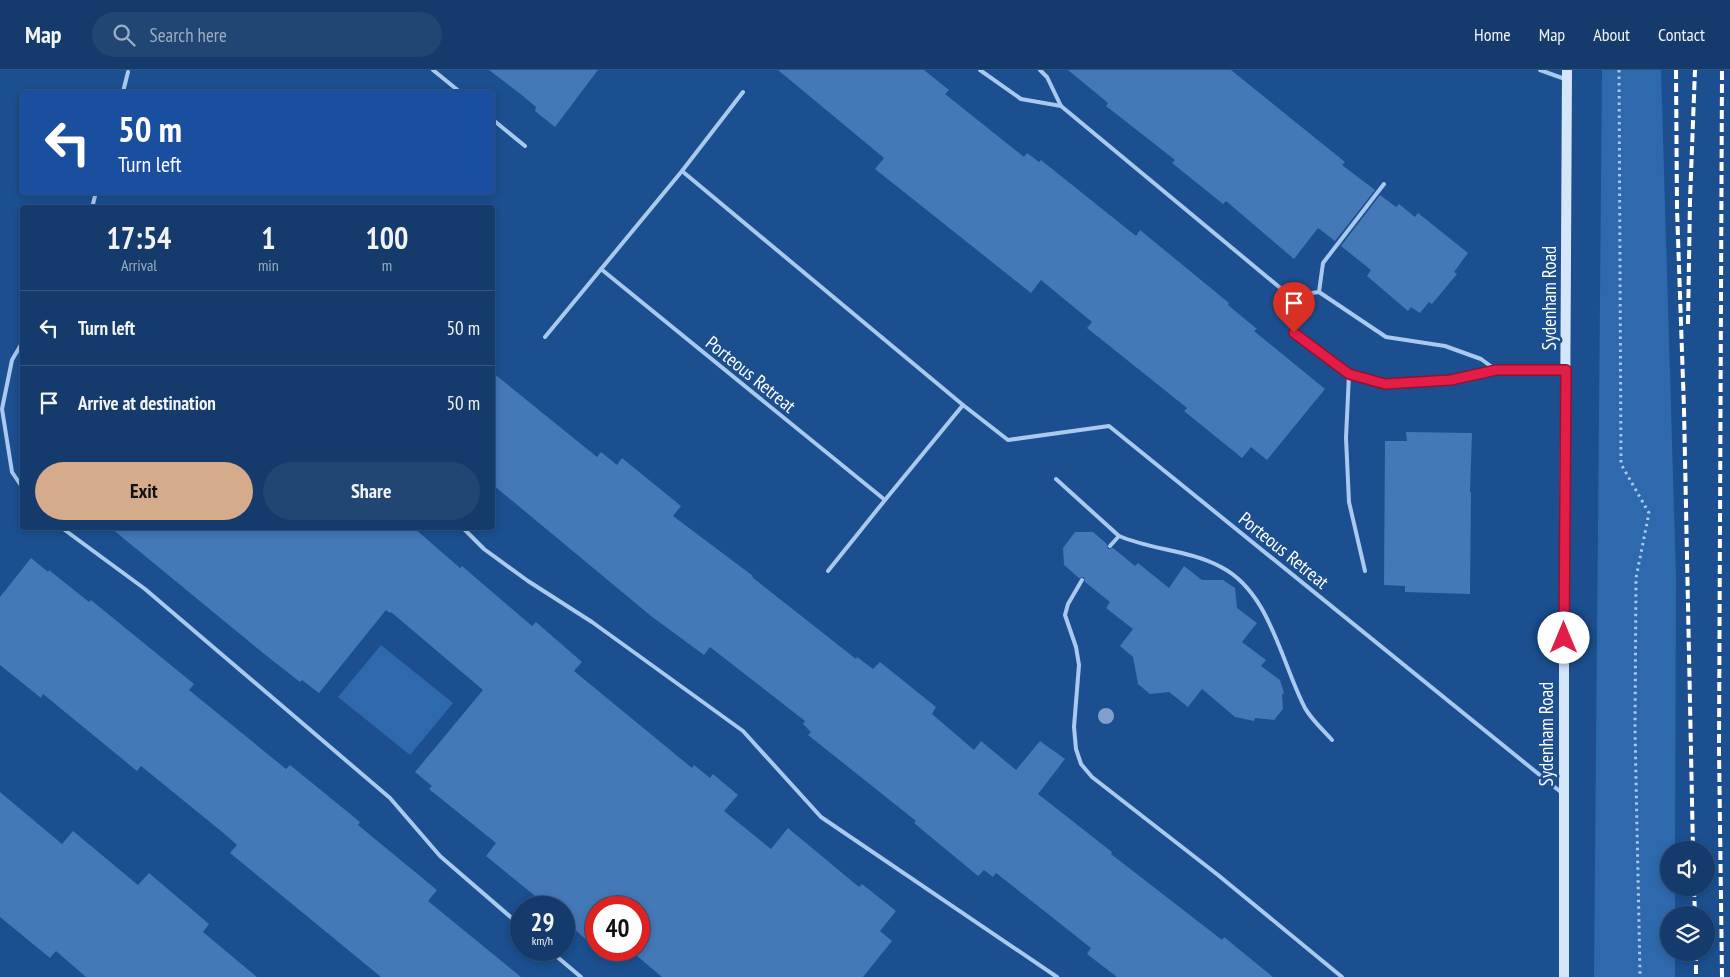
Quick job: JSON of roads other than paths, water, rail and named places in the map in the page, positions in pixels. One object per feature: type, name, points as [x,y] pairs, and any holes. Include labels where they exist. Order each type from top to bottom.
[{"type":"street","name":"Sydenham Road","points":[[1564,977],[1567,75]]},
{"type":"lane","points":[[433,70],[458,90]]},
{"type":"lane","points":[[980,70],[1021,99],[1061,106]]},
{"type":"lane","points":[[1040,70],[1047,76],[1061,106],[1290,296],[1319,292],[1386,337],[1445,346],[1481,359],[1496,370]]},
{"type":"lane","points":[[1540,70],[1567,75]]},
{"type":"lane","points":[[124,90],[128,72]]},
{"type":"lane","points":[[545,337],[682,171],[743,92]]},
{"type":"lane","points":[[495,121],[525,146]]},
{"type":"lane","name":"Porteous Retreat","points":[[682,171],[963,406],[1008,440],[1109,426],[1564,795]]},
{"type":"lane","points":[[1319,292],[1324,263],[1384,184]]},
{"type":"lane","name":"Porteous Retreat","points":[[601,269],[885,500]]},
{"type":"lane","points":[[1290,296],[1289,319],[1294,333],[1349,374],[1385,384],[1451,380],[1496,370],[1566,370]]},
{"type":"lane","points":[[20,346],[12,360],[2,408],[12,472],[20,484]]},
{"type":"lane","points":[[1349,374],[1346,438],[1349,502],[1365,571]]},
{"type":"lane","points":[[828,571],[963,406]]},
{"type":"lane","points":[[1056,479],[1119,536],[1130,541],[1184,553],[1220,566],[1239,578],[1253,594],[1271,628],[1306,710],[1332,740]]},
{"type":"lane","points":[[65,530],[145,589],[390,798],[440,856],[510,916]]},
{"type":"lane","points":[[465,530],[484,549],[528,582],[592,622],[743,731],[821,817],[1058,977]]},
{"type":"lane","points":[[1110,546],[1119,536]]},
{"type":"lane","points":[[1082,580],[1071,597],[1065,615],[1076,647],[1079,665],[1074,727],[1076,749],[1081,764],[1092,777],[1218,875],[1342,977]]},
{"type":"lane","points":[[562,961],[581,977]]},
{"type":"railway","points":[[1676,70],[1677,209],[1684,409],[1693,841]]},
{"type":"railway","points":[[1688,324],[1695,70]]},
{"type":"railway","points":[[1722,70],[1719,749],[1722,977]]},
{"type":"railway","points":[[1694,896],[1695,906]]},
{"type":"railway","points":[[1696,961],[1696,977]]}]
